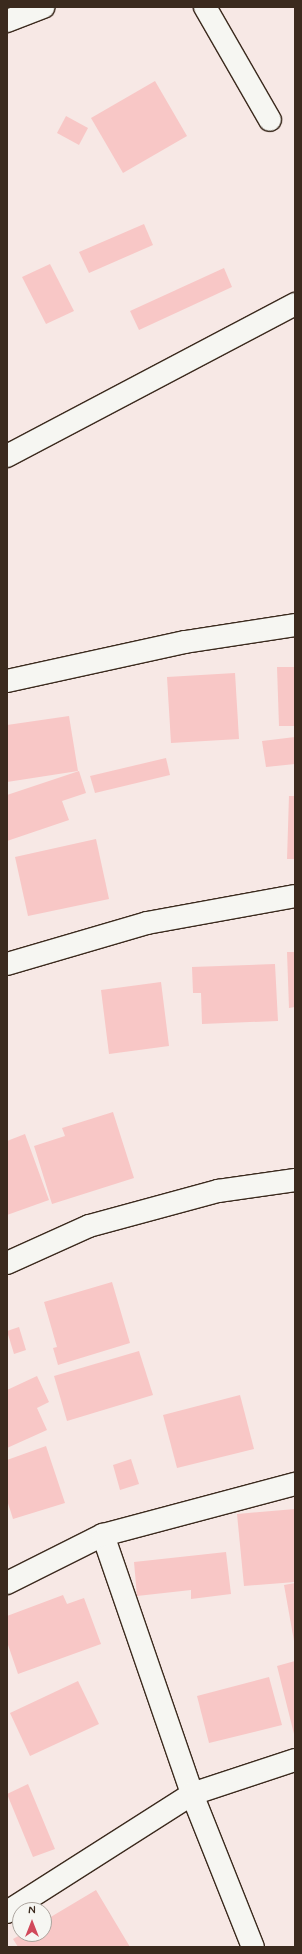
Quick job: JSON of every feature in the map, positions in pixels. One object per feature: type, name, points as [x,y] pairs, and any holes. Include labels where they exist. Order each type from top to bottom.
[{"type":"street","points":[[7,21],[43,7]]},
{"type":"street","points":[[205,7],[270,120]]},
{"type":"street","points":[[7,456],[295,304]]},
{"type":"street","points":[[7,681],[185,642],[295,625]]},
{"type":"street","points":[[7,964],[147,923],[295,896]]},
{"type":"street","points":[[7,1263],[89,1226],[218,1190],[295,1180]]},
{"type":"street","points":[[7,1582],[103,1535],[295,1484]]},
{"type":"street","points":[[103,1535],[192,1794],[253,1947]]},
{"type":"street","points":[[7,1912],[192,1794],[295,1760]]},
{"type":"building","points":[[155,81],[187,136],[123,173],[91,118]]},
{"type":"building","points":[[66,116],[88,128],[79,145],[57,133]]},
{"type":"building","points":[[144,224],[153,245],[89,273],[79,252]]},
{"type":"building","points":[[50,264],[74,311],[46,324],[22,277]]},
{"type":"building","points":[[224,268],[232,287],[139,330],[130,311]]},
{"type":"building","points":[[277,667],[295,667],[295,726],[279,726]]},
{"type":"building","points":[[235,673],[239,739],[171,743],[167,677]]},
{"type":"building","points":[[69,716],[78,771],[7,782],[7,725]]},
{"type":"building","points":[[295,737],[295,764],[266,767],[262,741]]},
{"type":"building","points":[[166,758],[170,775],[95,793],[90,776]]},
{"type":"building","points":[[79,771],[86,793],[62,801],[69,820],[7,841],[7,795]]},
{"type":"building","points":[[289,796],[295,796],[295,859],[287,859]]},
{"type":"building","points":[[96,839],[109,899],[28,916],[15,857]]},
{"type":"building","points":[[287,952],[295,952],[295,1007],[289,1008]]},
{"type":"building","points":[[275,964],[278,1021],[202,1024],[201,993],[193,993],[192,967]]},
{"type":"building","points":[[161,982],[169,1046],[109,1054],[101,990]]},
{"type":"building","points":[[113,1112],[134,1178],[52,1204],[34,1146],[65,1136],[62,1128]]},
{"type":"building","points":[[25,1134],[49,1200],[7,1215],[7,1141]]},
{"type":"building","points":[[112,1282],[130,1343],[58,1365],[53,1348],[57,1347],[44,1302]]},
{"type":"building","points":[[19,1327],[26,1350],[14,1354],[7,1331]]},
{"type":"building","points":[[139,1351],[153,1395],[67,1421],[54,1376]]},
{"type":"building","points":[[37,1376],[49,1402],[37,1408],[47,1430],[7,1448],[7,1390]]},
{"type":"building","points":[[240,1395],[254,1449],[177,1468],[163,1415]]},
{"type":"building","points":[[46,1446],[65,1503],[13,1519],[7,1500],[7,1460]]},
{"type":"building","points":[[131,1459],[139,1484],[120,1490],[113,1465]]},
{"type":"building","points":[[295,1509],[295,1582],[244,1586],[237,1514]]},
{"type":"building","points":[[226,1552],[231,1594],[191,1599],[191,1590],[137,1596],[134,1562]]},
{"type":"building","points":[[295,1583],[295,1641],[294,1641],[284,1585]]},
{"type":"building","points":[[63,1595],[67,1604],[84,1598],[101,1644],[18,1674],[7,1642],[7,1616]]},
{"type":"building","points":[[295,1661],[295,1734],[294,1734],[277,1666]]},
{"type":"building","points":[[269,1677],[282,1725],[209,1743],[197,1696]]},
{"type":"building","points":[[78,1681],[99,1724],[30,1756],[10,1713]]},
{"type":"building","points":[[28,1784],[55,1849],[33,1857],[7,1794]]},
{"type":"building","points":[[96,1890],[130,1947],[18,1947],[15,1942],[52,1942],[52,1916]]}]
